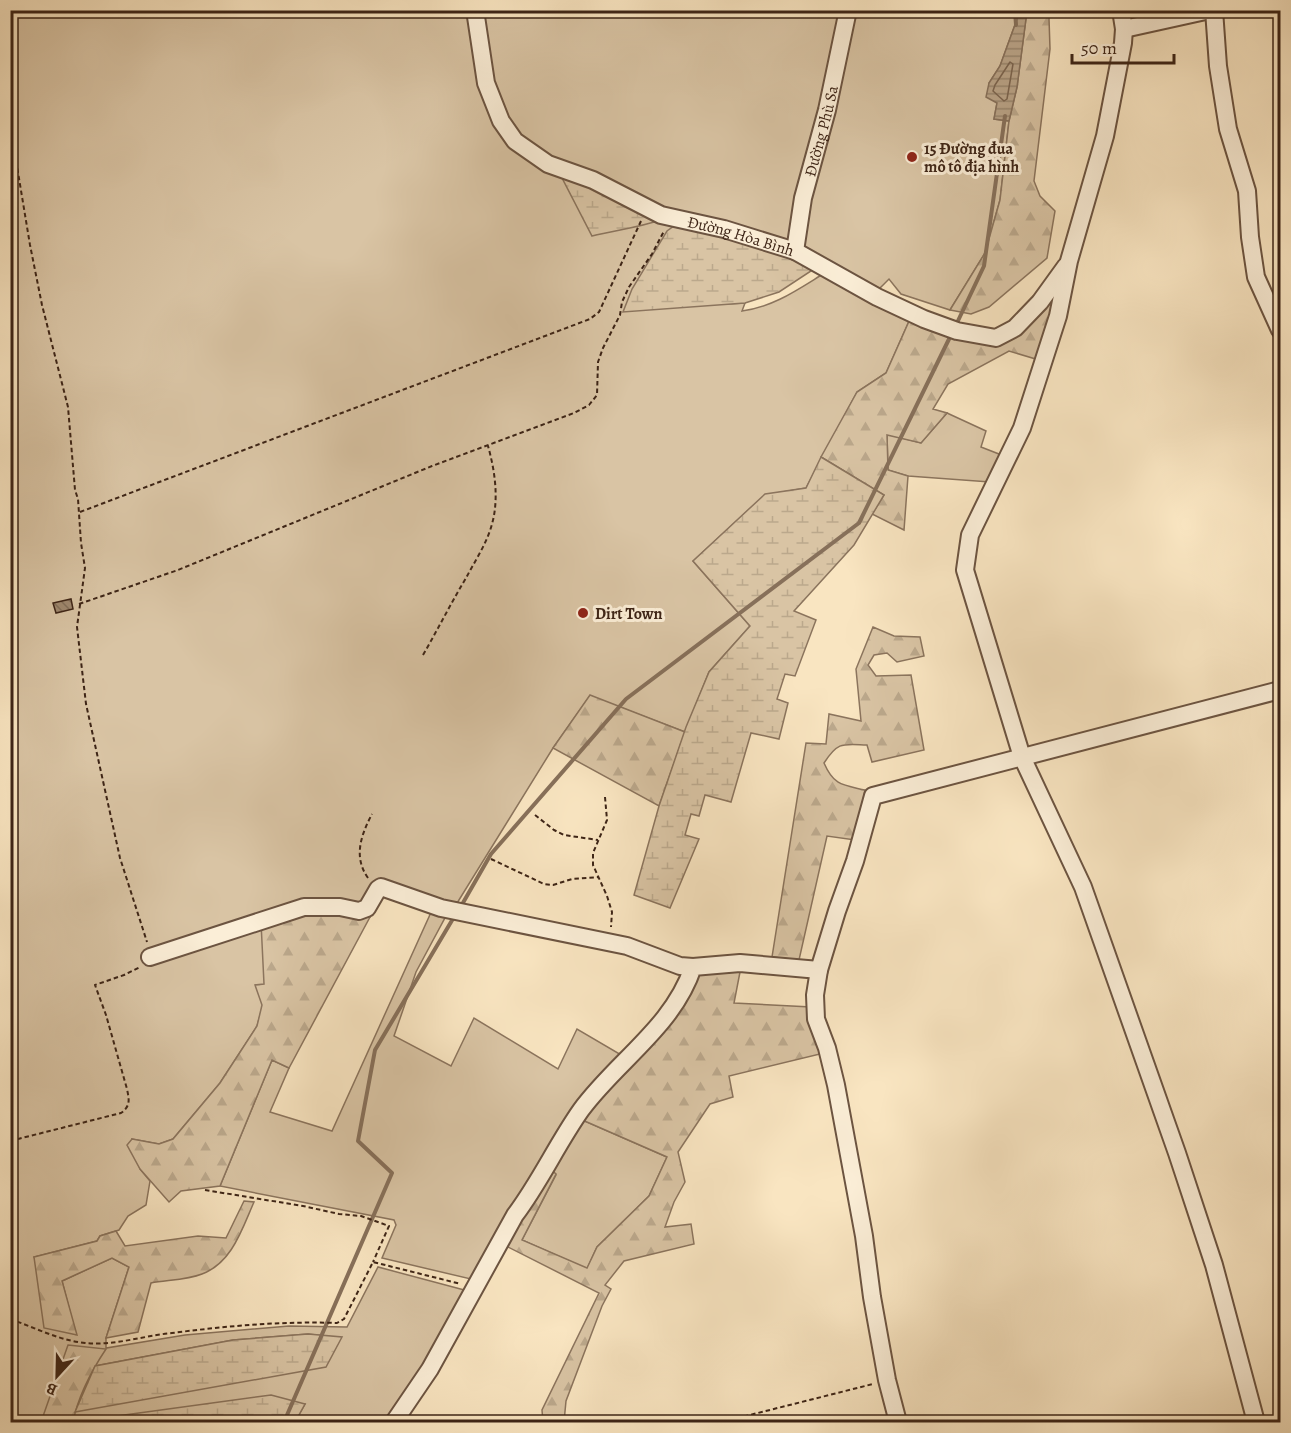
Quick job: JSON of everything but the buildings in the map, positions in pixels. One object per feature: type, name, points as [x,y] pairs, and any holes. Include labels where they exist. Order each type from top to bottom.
[{"type":"street","name":"Đường Hòa Bình","points":[[475,10],[486,83],[501,121],[515,141],[549,164],[593,180],[647,209],[672,219],[724,229],[795,251],[868,292],[924,319],[957,331],[996,338],[1015,327],[1040,303],[1069,261]]},
{"type":"street","name":"Đường Phù Sa","points":[[795,251],[803,198],[827,111],[848,10]]},
{"type":"street","points":[[1120,10],[1124,29],[1123,43],[1105,136],[1069,261],[1058,316],[1022,428],[970,535],[965,570],[1022,757],[1083,887],[1215,1265],[1256,1422]]},
{"type":"street","points":[[1124,29],[1212,10],[1228,129],[1247,191],[1250,237],[1256,277],[1281,330]]},
{"type":"street","points":[[898,1422],[887,1380],[836,1085],[827,1048],[816,1019],[815,995],[819,970],[855,861],[873,796],[1281,690]]},
{"type":"street","points":[[150,957],[304,907],[340,907],[359,910],[367,908],[381,887],[449,910],[646,951],[680,966],[740,963],[819,970]]},
{"type":"street","points":[[394,1422],[430,1369],[515,1215],[581,1111],[674,1006],[687,986],[693,967]]},
{"type":"path","points":[[10,124],[42,304],[68,407],[85,568],[79,604],[77,637],[86,704],[117,847],[148,944],[150,957],[135,970],[95,985],[127,1089],[129,1101],[127,1109],[116,1115],[10,1141]]},
{"type":"path","points":[[80,512],[590,319],[599,312],[647,209]]},
{"type":"path","points":[[79,604],[178,570],[432,466],[589,405],[597,395],[598,362],[620,315],[622,302],[672,219]]},
{"type":"path","points":[[423,654],[483,547],[492,526],[495,507],[494,466],[488,446]]},
{"type":"path","points":[[605,797],[607,820],[593,853],[593,865],[612,912],[609,942]]},
{"type":"path","points":[[372,814],[363,831],[359,846],[363,872],[378,889]]},
{"type":"path","points":[[535,815],[564,835],[598,840]]},
{"type":"path","points":[[491,859],[544,884],[553,885],[572,879],[599,877]]},
{"type":"path","points":[[10,1319],[47,1335],[72,1341],[102,1344],[209,1328],[277,1322],[338,1323],[345,1319],[389,1226],[361,1216],[205,1190]]},
{"type":"path","points":[[373,1262],[476,1288]]},
{"type":"path","points":[[722,1422],[887,1380]]},
{"type":"green space","points":[[10,11],[1020,11],[1000,66],[989,83],[997,103],[994,119],[1009,121],[1000,200],[985,253],[950,310],[901,294],[889,279],[877,291],[805,252],[724,304],[745,303],[742,311],[764,306],[823,274],[910,319],[886,373],[857,392],[806,488],[765,495],[693,561],[750,626],[709,672],[685,732],[590,696],[553,748],[454,908],[386,886],[370,917],[355,913],[264,985],[256,985],[263,1005],[257,1026],[220,1083],[173,1139],[159,1144],[132,1139],[140,1169],[150,1181],[146,1205],[128,1216],[119,1230],[100,1236],[97,1241],[34,1257],[76,1335],[62,1281],[112,1258],[129,1267],[106,1338],[106,1348],[185,1335],[289,1326],[347,1327],[378,1267],[468,1291],[389,1422],[295,1422],[305,1404],[73,1422],[11,1422]],"holes":[[[308,1334],[341,1338],[95,1366],[233,1340]]]},
{"type":"green space","points":[[1027,11],[1051,11],[1049,18],[1050,49],[1034,181],[1040,196],[1055,211],[1047,258],[989,307],[971,314],[950,310],[985,253],[1000,200],[1009,121],[1017,87]]},
{"type":"green space","points":[[560,174],[593,186],[660,220],[592,236]]},
{"type":"green space","points":[[684,224],[789,254],[814,269],[779,292],[745,303],[623,312],[632,289],[667,231],[674,226]]},
{"type":"green space","points":[[1063,275],[1039,360],[1009,351],[948,384],[933,409],[947,413],[921,443],[887,435],[888,470],[908,476],[904,530],[872,514],[884,495],[821,457],[857,392],[886,373],[910,319],[991,346],[1011,336]]},
{"type":"green space","points":[[947,413],[986,431],[981,447],[1004,456],[990,482],[908,476],[888,470],[887,434],[921,443]]},
{"type":"green space","points":[[821,457],[884,495],[854,545],[794,611],[816,620],[795,676],[785,674],[777,699],[788,703],[779,739],[751,733],[731,802],[705,795],[699,816],[691,814],[685,835],[699,839],[670,908],[634,895],[659,806],[686,727],[709,672],[750,626],[693,561],[765,494],[806,488]]},
{"type":"green space","points":[[873,627],[894,636],[920,637],[924,656],[897,662],[887,653],[874,655],[868,665],[876,676],[911,675],[924,750],[872,762],[867,745],[847,744],[837,747],[829,756],[824,763],[836,780],[865,790],[855,840],[827,836],[799,960],[772,957],[806,743],[826,744],[829,714],[861,721],[856,669]]},
{"type":"green space","points":[[590,695],[685,732],[659,806],[553,748]]},
{"type":"green space","points":[[433,908],[447,914],[416,972],[394,1036],[451,1066],[474,1018],[558,1069],[577,1029],[623,1056],[475,1280],[382,1258],[396,1225],[394,1220],[220,1186],[272,1060],[289,1068],[270,1112],[332,1131]]},
{"type":"green space","points":[[300,911],[355,913],[370,917],[289,1068],[272,1060],[220,1186],[181,1191],[169,1202],[140,1169],[127,1145],[132,1139],[159,1144],[173,1139],[220,1083],[257,1026],[262,1005],[255,985],[264,984],[261,922]]},
{"type":"green space","points":[[740,972],[734,1003],[811,1007],[814,1034],[820,1054],[729,1076],[733,1097],[710,1104],[678,1152],[685,1182],[674,1202],[665,1227],[691,1224],[694,1244],[624,1261],[605,1285],[611,1289],[602,1306],[566,1401],[564,1422],[543,1422],[542,1410],[599,1293],[506,1246],[550,1169],[556,1174],[522,1240],[587,1268],[597,1247],[649,1196],[667,1157],[580,1119],[697,973]]},
{"type":"green space","points":[[580,1119],[667,1157],[649,1196],[597,1247],[587,1269],[522,1240],[556,1175],[550,1169]]},
{"type":"green space","points":[[244,1201],[254,1202],[228,1254],[212,1269],[202,1274],[151,1283],[138,1332],[106,1338],[129,1267],[112,1258],[62,1281],[77,1335],[44,1328],[34,1257],[97,1241],[100,1236],[116,1231],[125,1246],[198,1236],[226,1238]]},
{"type":"green space","points":[[308,1334],[342,1337],[326,1367],[75,1412],[95,1366],[233,1340]]},
{"type":"green space","points":[[68,1345],[106,1349],[86,1384],[73,1422],[41,1422]]},
{"type":"green space","points":[[271,1395],[305,1404],[295,1422],[73,1422]]},
{"type":"water","points":[[1020,11],[1027,11],[1017,87],[1009,121],[994,119],[997,103],[986,97],[989,83],[1000,66]]},
{"type":"waterway","points":[[1015,10],[1016,25]]},
{"type":"waterway","points":[[956,325],[984,266],[1005,116]]},
{"type":"waterway","points":[[460,908],[491,854],[626,699],[859,523],[951,335]]},
{"type":"waterway","points":[[284,1422],[392,1173],[358,1141],[375,1050],[454,917]]},
{"type":"place","name":"15 Đường đua mô tô địa hình","points":[[912,157]]},
{"type":"place","name":"Dirt Town","points":[[583,613]]}]
